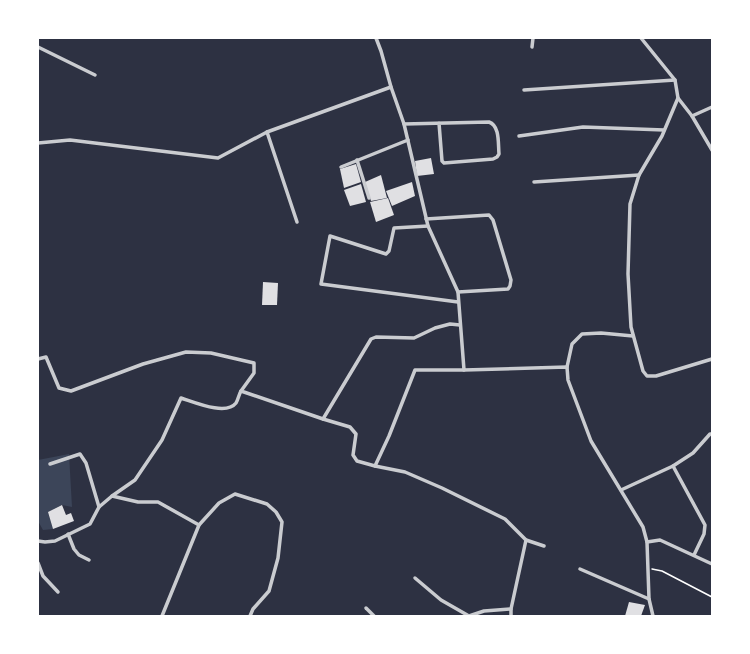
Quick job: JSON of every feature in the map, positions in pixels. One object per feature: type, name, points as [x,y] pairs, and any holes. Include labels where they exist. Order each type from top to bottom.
[{"type":"street","points":[[376,38],[404,124],[428,226],[458,292],[464,370]]},
{"type":"street","points":[[532,38],[532,47]]},
{"type":"street","points":[[641,38],[675,80],[678,98],[692,116],[712,150]]},
{"type":"street","points":[[38,47],[95,75]]},
{"type":"street","points":[[524,90],[675,80]]},
{"type":"street","points":[[38,143],[70,140],[218,158],[267,132],[391,87]]},
{"type":"street","points":[[678,98],[664,130],[639,175],[630,204],[628,274],[630,327],[643,371],[647,376],[656,376],[712,359]]},
{"type":"street","points":[[692,116],[712,107]]},
{"type":"street","points":[[404,124],[439,123],[489,122],[494,124],[496,128],[499,154],[493,159],[444,163],[442,161],[439,123]]},
{"type":"street","points":[[519,136],[583,127],[664,130]]},
{"type":"street","points":[[267,132],[297,222]]},
{"type":"street","points":[[341,167],[408,140]]},
{"type":"street","points":[[357,160],[369,198]]},
{"type":"street","points":[[534,182],[639,175]]},
{"type":"street","points":[[426,219],[489,215],[493,220],[512,280],[510,286],[508,289],[458,292]]},
{"type":"street","points":[[428,226],[394,228],[389,251],[386,254],[330,236],[321,284],[458,302]]},
{"type":"street","points":[[323,419],[371,339],[376,337],[414,338],[435,328],[450,324],[460,325]]},
{"type":"street","points":[[633,336],[601,333],[582,334],[572,344],[567,367],[568,380],[591,441],[643,527],[647,542],[649,599],[653,616]]},
{"type":"street","points":[[38,359],[46,357],[59,388],[71,391],[143,364],[186,352],[211,352],[254,363],[254,373],[241,391],[236,403],[229,408],[218,409],[181,398],[162,440],[135,480],[99,507],[90,524],[54,541],[38,541]]},
{"type":"street","points":[[375,466],[389,436],[415,370],[567,367]]},
{"type":"street","points":[[241,391],[350,427],[356,434],[353,455],[357,461],[405,472],[442,488],[505,519],[526,540],[544,546]]},
{"type":"street","points":[[621,490],[673,466],[693,453],[710,434],[712,434]]},
{"type":"street","points":[[50,464],[80,454],[86,463],[99,507]]},
{"type":"street","points":[[673,466],[705,525],[704,534],[694,556]]},
{"type":"street","points":[[162,616],[199,525],[218,503],[235,494],[266,504],[276,512],[282,522],[278,558],[268,590],[253,609],[250,616]]},
{"type":"street","points":[[112,496],[138,502],[158,502],[199,525]]},
{"type":"street","points":[[68,534],[74,549],[79,555],[89,560]]},
{"type":"street","points":[[511,616],[511,609],[526,540]]},
{"type":"street","points":[[647,542],[660,540],[712,564]]},
{"type":"street","points":[[38,563],[43,576],[58,592]]},
{"type":"street","points":[[580,569],[649,599]]},
{"type":"street","points":[[415,578],[441,600],[469,616],[484,611],[511,609]]},
{"type":"street","points":[[366,608],[374,616]]},
{"type":"path","points":[[648,568],[662,571],[712,597]]},
{"type":"shaded area","points":[[69,454],[72,507],[62,505],[48,512],[53,529],[43,530],[38,521],[38,460]]},
{"type":"building","points":[[431,158],[434,174],[417,176],[415,161]]},
{"type":"building","points":[[356,164],[361,182],[344,188],[340,169]]},
{"type":"building","points":[[381,175],[387,198],[371,201],[365,182]]},
{"type":"building","points":[[412,182],[415,196],[392,206],[386,191]]},
{"type":"building","points":[[361,184],[366,202],[350,206],[344,190]]},
{"type":"building","points":[[388,198],[394,215],[376,222],[370,202]]},
{"type":"building","points":[[263,282],[278,283],[277,305],[262,305]]},
{"type":"building","points":[[62,505],[66,515],[71,513],[74,521],[53,529],[48,512]]},
{"type":"building","points":[[629,602],[645,605],[641,616],[625,616]]}]
